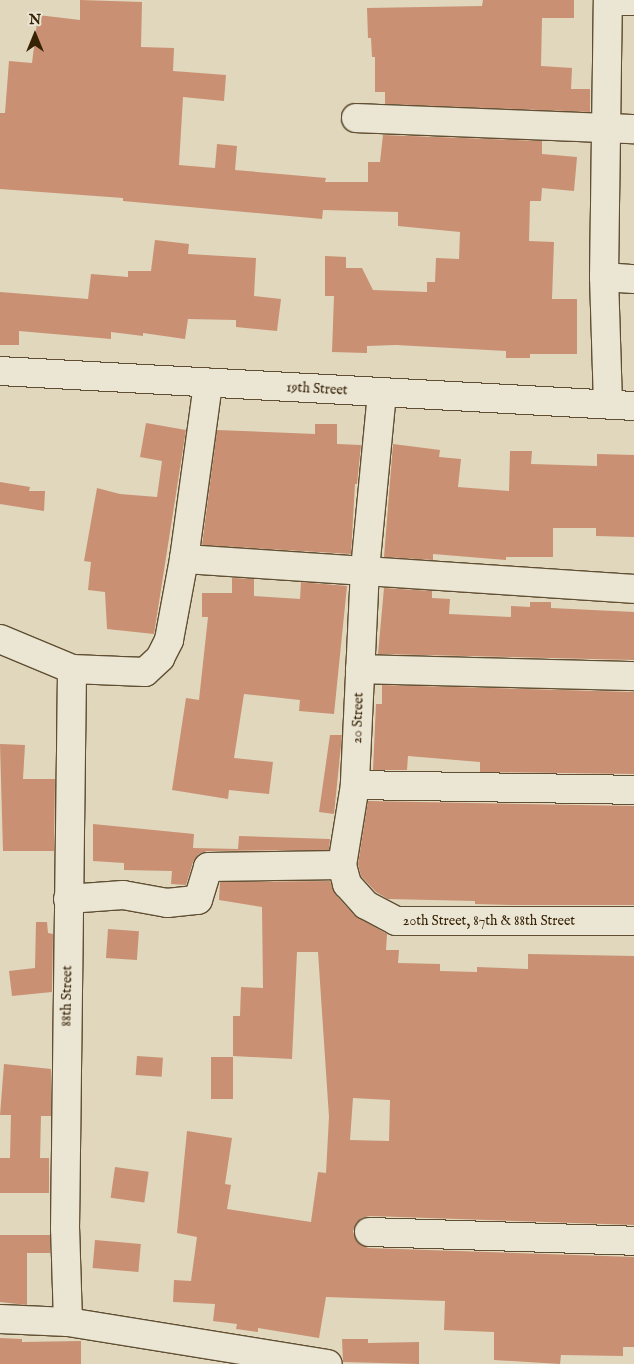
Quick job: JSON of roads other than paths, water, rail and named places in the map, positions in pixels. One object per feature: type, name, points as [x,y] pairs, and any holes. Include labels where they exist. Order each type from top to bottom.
[{"type":"street","points":[[617,1],[607,129],[604,277],[621,405]]},
{"type":"street","points":[[356,118],[634,129]]},
{"type":"street","points":[[604,277],[634,279]]},
{"type":"street","name":"19th Street","points":[[0,371],[621,405]]},
{"type":"street","points":[[0,639],[72,670],[145,672],[160,658],[169,640],[184,559],[208,383]]},
{"type":"street","name":"20 Street","points":[[342,865],[355,785],[365,569],[382,392]]},
{"type":"street","points":[[184,559],[365,569],[634,589]]},
{"type":"street","points":[[360,669],[634,676]]},
{"type":"street","name":"88th Street","points":[[68,1322],[64,1229],[72,670]]},
{"type":"street","points":[[355,785],[634,790]]},
{"type":"street","points":[[68,899],[124,895],[167,904],[198,900],[208,867],[342,865]]},
{"type":"street","name":"20th Street, 87th & 88th Street","points":[[342,865],[346,884],[366,906],[396,921],[634,921]]},
{"type":"street","points":[[369,1232],[634,1241]]},
{"type":"street","points":[[0,1319],[68,1322],[328,1364]]}]
